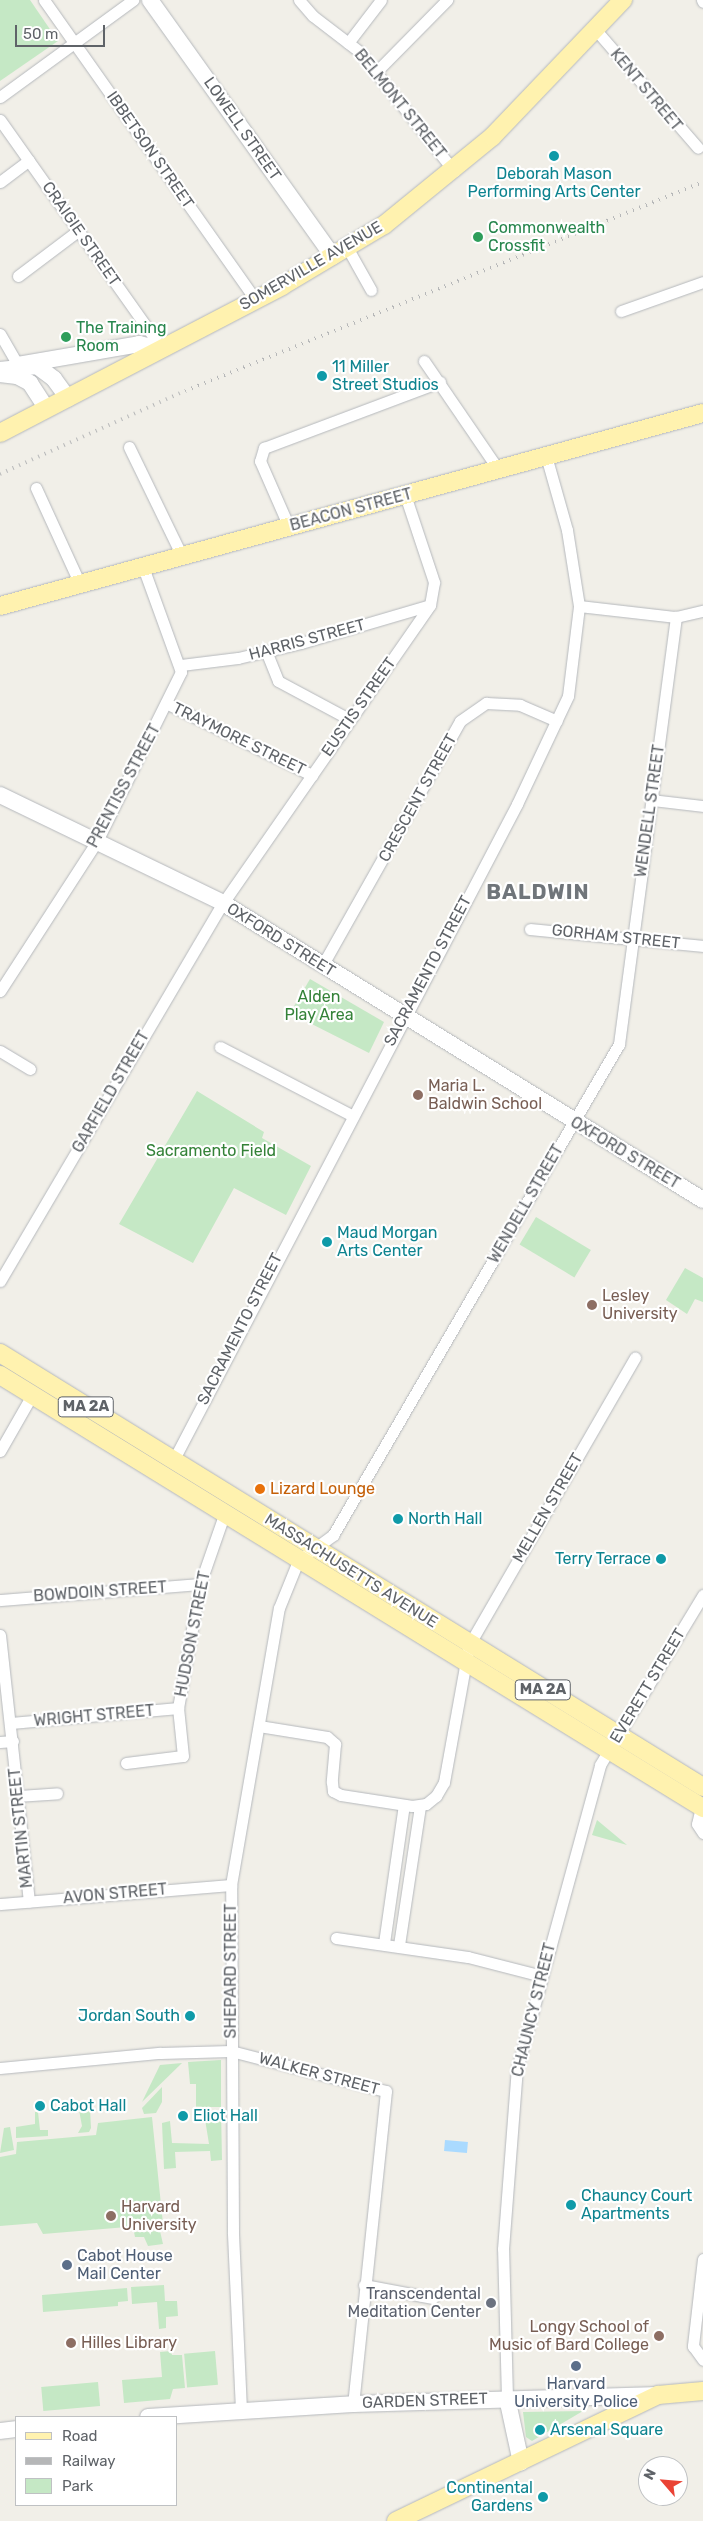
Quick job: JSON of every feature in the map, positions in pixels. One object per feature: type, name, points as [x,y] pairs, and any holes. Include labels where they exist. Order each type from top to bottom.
[{"type":"main road","name":"SOMERVILLE AVENUE","points":[[0,433],[256,300],[341,253],[454,171],[492,137],[621,1]]},
{"type":"main road","name":"BEACON STREET","points":[[0,606],[703,413]]},
{"type":"main road","name":"MASSACHUSETTS AVENUE","points":[[0,1354],[314,1548],[609,1750],[702,1807]]},
{"type":"main road","name":"MASSACHUSETTS AVENUE","points":[[0,1375],[298,1561],[618,1735],[703,1787]]},
{"type":"main road","name":"GARDEN STREET","points":[[658,2395],[703,2391]]},
{"type":"main road","points":[[396,2521],[658,2395]]},
{"type":"street","name":"IBBETSON STREET","points":[[44,0],[256,300]]},
{"type":"street","points":[[0,97],[134,0]]},
{"type":"street","name":"LOWELL STREET","points":[[150,0],[341,253]]},
{"type":"street","name":"BELMONT STREET","points":[[299,0],[348,43],[375,73],[454,171]]},
{"type":"street","points":[[348,43],[381,0]]},
{"type":"street","points":[[375,73],[447,0]]},
{"type":"street","name":"KENT STREET","points":[[595,29],[698,148]]},
{"type":"street","name":"CRAIGIE STREET","points":[[0,120],[162,349]]},
{"type":"street","points":[[0,182],[29,160]]},
{"type":"street","points":[[18,276],[78,230]]},
{"type":"street","points":[[341,253],[371,290]]},
{"type":"street","points":[[621,311],[703,282]]},
{"type":"street","points":[[0,334],[18,365]]},
{"type":"street","points":[[0,370],[18,365],[139,344],[162,349]]},
{"type":"street","points":[[424,361],[498,470]]},
{"type":"street","points":[[18,365],[42,368],[54,378],[68,398]]},
{"type":"street","points":[[0,374],[26,380],[47,409]]},
{"type":"street","points":[[289,527],[260,461],[264,448],[440,382]]},
{"type":"street","points":[[129,447],[182,556]]},
{"type":"street","name":"SACRAMENTO STREET","points":[[173,1461],[557,721],[568,696],[576,660],[579,606],[567,530],[546,456]]},
{"type":"street","points":[[36,488],[80,584]]},
{"type":"street","name":"EUSTIS STREET","points":[[223,903],[430,605],[434,582],[405,495]]},
{"type":"street","points":[[144,567],[181,665]]},
{"type":"street","name":"HARRIS STREET","points":[[181,665],[266,652],[430,605]]},
{"type":"street","points":[[579,606],[676,617],[703,611]]},
{"type":"street","name":"WENDELL STREET","points":[[314,1548],[333,1535],[618,1044],[676,617]]},
{"type":"street","points":[[266,652],[278,681],[349,719]]},
{"type":"street","name":"PRENTISS STREET","points":[[0,991],[97,840],[166,703],[181,665]]},
{"type":"street","name":"TRAYMORE STREET","points":[[166,703],[312,775]]},
{"type":"street","name":"CRESCENT STREET","points":[[322,966],[460,721],[486,703],[520,705],[557,721]]},
{"type":"street","name":"OXFORD STREET","points":[[0,795],[97,840],[223,903],[574,1121],[701,1194]]},
{"type":"street","points":[[652,800],[703,806]]},
{"type":"street","name":"GARFIELD STREET","points":[[0,1281],[223,903]]},
{"type":"street","name":"GORHAM STREET","points":[[530,929],[703,946]]},
{"type":"street","points":[[220,1048],[352,1115]]},
{"type":"street","points":[[0,1051],[30,1069]]},
{"type":"street","name":"MELLEN STREET","points":[[467,1653],[636,1358]]},
{"type":"street","points":[[0,1451],[32,1395]]},
{"type":"street","name":"HUDSON STREET","points":[[126,1763],[183,1756],[178,1708],[200,1584],[224,1515]]},
{"type":"street","name":"SHEPARD STREET","points":[[241,2410],[231,2051],[231,1885],[279,1608],[298,1561],[314,1548]]},
{"type":"street","name":"BOWDOIN STREET","points":[[0,1600],[200,1584]]},
{"type":"street","name":"EVERETT STREET","points":[[609,1750],[703,1595]]},
{"type":"street","name":"MARTIN STREET","points":[[0,1635],[29,1901]]},
{"type":"street","points":[[258,1726],[327,1737],[335,1744],[337,1753],[333,1791],[404,1805],[420,1806],[436,1796],[444,1782],[467,1653]]},
{"type":"street","name":"WRIGHT STREET","points":[[11,1723],[178,1708]]},
{"type":"street","points":[[0,1742],[13,1741]]},
{"type":"street","name":"CHAUNCY STREET","points":[[507,2398],[503,2248],[517,2069],[600,1766],[609,1750]]},
{"type":"street","points":[[18,1796],[57,1793]]},
{"type":"street","points":[[384,1944],[404,1805]]},
{"type":"street","points":[[399,1946],[420,1806]]},
{"type":"street","name":"MASSACHUSETTS AVENUE","points":[[702,1807],[697,1824],[703,1833]]},
{"type":"street","name":"AVON STREET","points":[[0,1904],[231,1885]]},
{"type":"street","points":[[336,1938],[468,1957],[542,1976]]},
{"type":"street","name":"WALKER STREET","points":[[0,2068],[160,2053],[231,2051],[386,2091],[364,2285],[353,2404]]},
{"type":"street","points":[[703,2258],[693,2346],[703,2360]]},
{"type":"street","points":[[364,2285],[433,2298]]},
{"type":"street","name":"GARDEN STREET","points":[[161,2416],[353,2404],[658,2395]]},
{"type":"street","points":[[507,2398],[521,2462]]},
{"type":"street","points":[[0,2431],[15,2429]]},
{"type":"green space","points":[[0,0],[30,0],[58,41],[0,81]]},
{"type":"green space","name":"Alden Play Area","points":[[310,979],[384,1022],[369,1053],[290,1013]]},
{"type":"green space","name":"Sacramento Field","points":[[197,1091],[264,1132],[262,1138],[311,1166],[286,1215],[234,1188],[193,1263],[119,1224]]},
{"type":"green space","points":[[536,1217],[591,1250],[574,1277],[520,1244]]},
{"type":"green space","points":[[685,1268],[703,1278],[703,1302],[695,1299],[687,1314],[666,1300]]},
{"type":"green space","points":[[597,1820],[627,1845],[592,1835]]},
{"type":"green space","points":[[221,2060],[221,2107],[196,2107],[196,2084],[190,2084],[188,2062]]},
{"type":"green space","points":[[182,2063],[142,2102],[160,2065]]},
{"type":"green space","points":[[162,2087],[162,2102],[156,2113],[144,2114],[142,2108]]},
{"type":"green space","points":[[90,2109],[91,2128],[89,2132],[78,2133],[82,2126],[79,2110]]},
{"type":"green space","points":[[221,2111],[222,2160],[211,2161],[210,2151],[175,2152],[176,2168],[164,2169],[162,2123],[170,2121],[172,2143],[209,2144],[204,2113]]},
{"type":"green space","points":[[35,2112],[38,2112],[40,2130],[48,2130],[48,2136],[16,2138],[16,2127],[35,2124]]},
{"type":"green space","points":[[152,2117],[163,2224],[43,2234],[37,2223],[0,2226],[0,2157],[16,2154],[17,2142],[96,2135],[98,2123]]},
{"type":"green space","points":[[10,2127],[14,2150],[0,2153],[4,2128]]},
{"type":"green space","points":[[160,2231],[163,2244],[148,2246],[144,2237],[135,2237],[134,2232]]},
{"type":"green space","points":[[164,2285],[165,2301],[177,2301],[178,2316],[166,2317],[166,2328],[159,2329],[157,2302],[132,2304],[131,2287]]},
{"type":"green space","points":[[127,2288],[128,2301],[118,2302],[118,2306],[43,2312],[42,2295]]},
{"type":"green space","points":[[171,2351],[172,2355],[182,2355],[185,2388],[173,2389],[170,2399],[124,2403],[122,2380],[162,2377],[160,2352]]},
{"type":"green space","points":[[215,2351],[218,2385],[187,2388],[184,2354]]},
{"type":"green space","points":[[98,2382],[100,2406],[43,2411],[41,2387]]},
{"type":"green space","points":[[583,2411],[532,2441],[526,2437],[523,2412]]},
{"type":"water","points":[[445,2140],[468,2142],[467,2153],[444,2151]]},
{"type":"railway","points":[[0,474],[185,391],[703,182]]},
{"type":"place","name":"Deborah Mason Performing Arts Center","points":[[554,156]]},
{"type":"place","name":"Commonwealth Crossfit","points":[[478,237]]},
{"type":"place","name":"The Training Room","points":[[66,337]]},
{"type":"place","name":"11 Miller Street Studios","points":[[322,376]]},
{"type":"place","name":"Maria L. Baldwin School","points":[[418,1095]]},
{"type":"place","name":"Maud Morgan Arts Center","points":[[327,1242]]},
{"type":"place","name":"Lesley University","points":[[592,1305]]},
{"type":"place","name":"Lizard Lounge","points":[[260,1489]]},
{"type":"place","name":"North Hall","points":[[398,1519]]},
{"type":"place","name":"Terry Terrace","points":[[661,1559]]},
{"type":"place","name":"Jordan South","points":[[190,2016]]},
{"type":"place","name":"Cabot Hall","points":[[40,2106]]},
{"type":"place","name":"Eliot Hall","points":[[183,2116]]},
{"type":"place","name":"Chauncy Court Apartments","points":[[571,2205]]},
{"type":"place","name":"Harvard University","points":[[111,2216]]},
{"type":"place","name":"Cabot House Mail Center","points":[[67,2265]]},
{"type":"place","name":"Transcendental Meditation Center","points":[[491,2303]]},
{"type":"place","name":"Longy School of Music of Bard College","points":[[659,2336]]},
{"type":"place","name":"Hilles Library","points":[[71,2343]]},
{"type":"place","name":"Harvard University Police","points":[[576,2366]]},
{"type":"place","name":"Arsenal Square","points":[[540,2430]]},
{"type":"place","name":"Continental Gardens","points":[[543,2497]]},
{"type":"district","name":"BALDWIN","points":[[538,892]]}]
